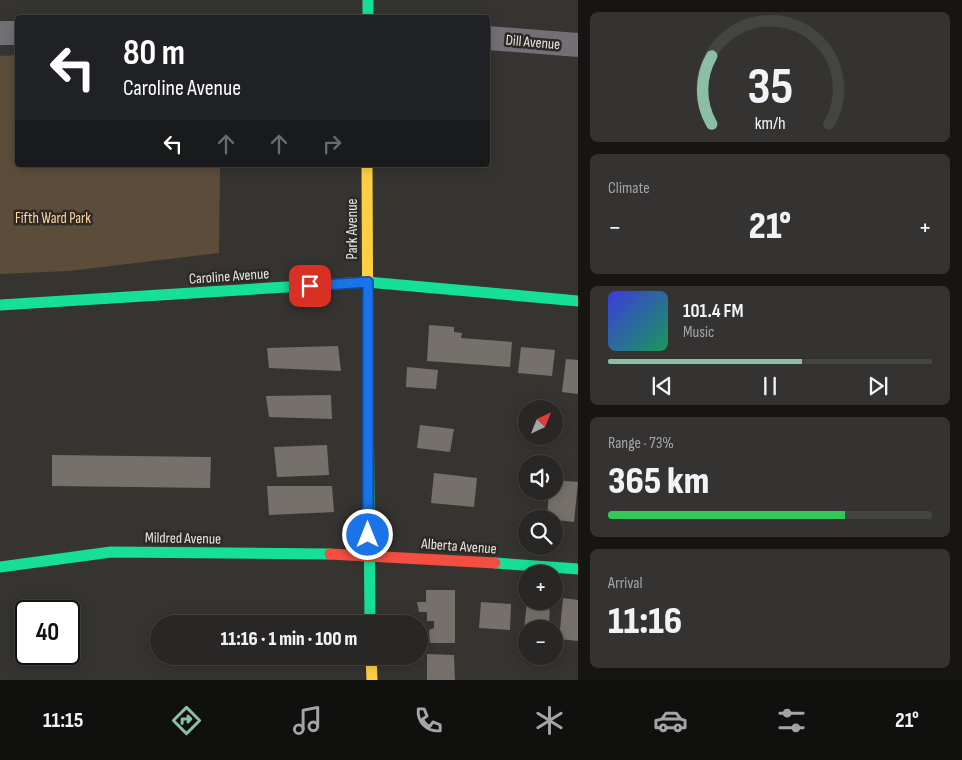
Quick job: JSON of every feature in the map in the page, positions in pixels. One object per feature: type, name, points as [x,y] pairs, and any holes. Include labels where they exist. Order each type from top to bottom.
[{"type":"street","points":[[368,0],[368,15]]},
{"type":"street","points":[[0,33],[15,32]]},
{"type":"street","name":"Dill Avenue","points":[[490,38],[578,45]]},
{"type":"street","name":"Park Avenue","points":[[367,167],[370,615]]},
{"type":"street","name":"Caroline Avenue","points":[[0,305],[368,282],[578,301]]},
{"type":"street","name":"Mildred Avenue","points":[[0,567],[111,552],[368,555]]},
{"type":"street","name":"Alberta Avenue","points":[[368,555],[578,569]]},
{"type":"street","points":[[371,665],[372,680]]},
{"type":"green space","name":"Fifth Ward Park","points":[[15,55],[15,167],[220,167],[219,253],[69,271],[0,274],[0,56]]},
{"type":"building","points":[[429,325],[454,327],[454,332],[462,333],[461,338],[512,342],[510,367],[427,361]]},
{"type":"building","points":[[338,346],[341,371],[269,368],[267,348]]},
{"type":"building","points":[[521,347],[555,350],[552,376],[518,373]]},
{"type":"building","points":[[566,359],[578,360],[578,394],[562,392]]},
{"type":"building","points":[[407,367],[438,370],[436,389],[406,387]]},
{"type":"building","points":[[331,395],[332,419],[269,417],[266,396]]},
{"type":"building","points":[[420,425],[454,429],[450,452],[417,448]]},
{"type":"building","points":[[327,445],[329,475],[277,477],[274,447]]},
{"type":"building","points":[[52,455],[211,457],[210,488],[52,486]]},
{"type":"building","points":[[434,473],[477,478],[474,507],[431,503]]},
{"type":"building","points":[[563,481],[578,482],[574,522],[563,521],[563,510],[548,510],[548,500],[563,500]]},
{"type":"building","points":[[267,486],[332,486],[334,512],[269,515]]},
{"type":"building","points":[[426,590],[455,590],[455,643],[430,643],[429,630],[434,628],[434,621],[428,621],[427,612],[419,612],[417,602],[426,602]]},
{"type":"building","points":[[563,598],[578,600],[578,641],[563,639],[563,620],[561,620]]},
{"type":"building","points":[[481,602],[511,604],[510,630],[479,628]]},
{"type":"building","points":[[526,610],[550,610],[549,620],[525,620]]},
{"type":"building","points":[[428,654],[454,655],[455,680],[427,680]]},
{"type":"traffic: fast","points":[[368,0],[368,15]]},
{"type":"traffic: fast","points":[[0,305],[367,282],[578,301]]},
{"type":"traffic: fast","points":[[368,378],[370,615]]},
{"type":"traffic: fast","points":[[0,567],[111,552],[330,554]]},
{"type":"traffic: fast","points":[[495,563],[578,569]]},
{"type":"traffic: slow","points":[[367,167],[368,378]]},
{"type":"traffic: slow","points":[[371,665],[372,680]]},
{"type":"traffic: jam","points":[[330,554],[495,563]]},
{"type":"route","points":[[310,286],[368,282],[368,535]]}]
